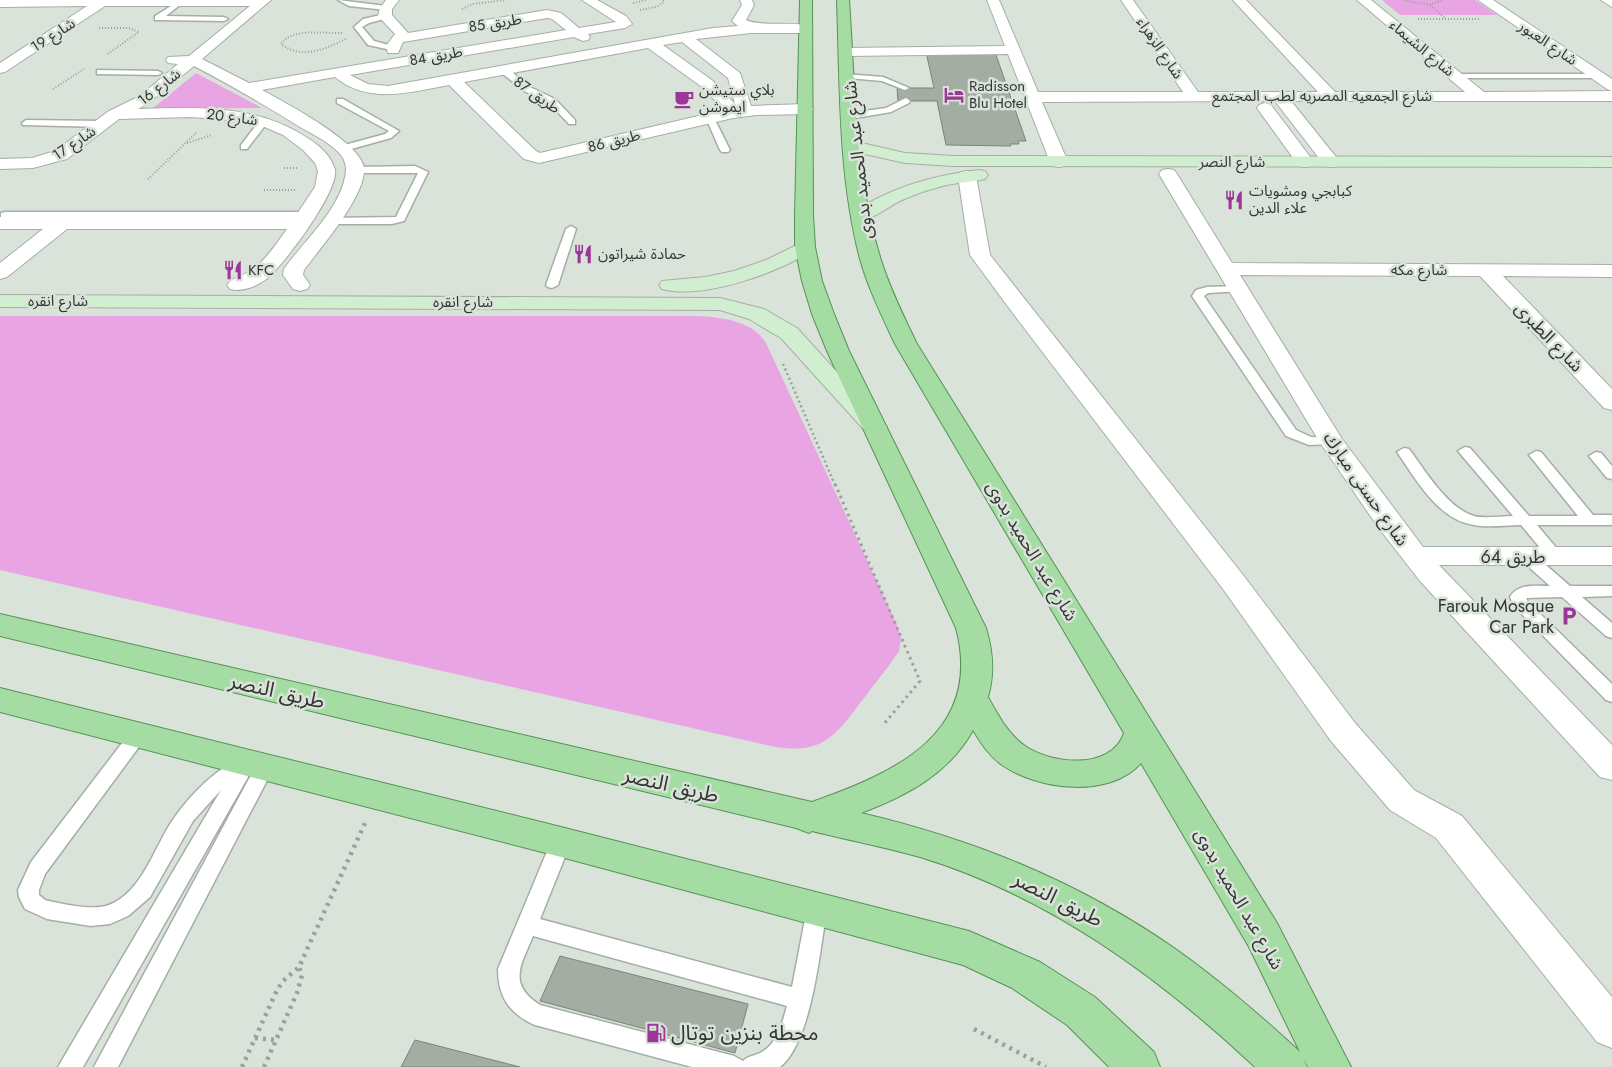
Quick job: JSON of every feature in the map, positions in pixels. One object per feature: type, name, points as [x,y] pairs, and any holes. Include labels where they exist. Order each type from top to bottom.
[{"type":"main road","points":[[806,0],[805,247],[812,281],[838,351],[971,628],[977,652],[977,676],[972,698],[959,727],[937,753],[909,776],[875,794],[810,818]]},
{"type":"main road","name":"شارع عبد الحميد بدوى","points":[[843,0],[852,146],[867,246],[880,288],[906,344],[1263,936],[1330,1067]]},
{"type":"main road","name":"طريق النصر","points":[[0,625],[918,842],[953,852],[1008,873],[1054,894],[1131,939],[1177,972],[1236,1019],[1286,1067]]},
{"type":"main road","points":[[972,698],[996,740],[1015,757],[1040,769],[1068,774],[1094,773],[1118,764],[1133,750],[1141,731]]},
{"type":"main road","points":[[0,700],[561,842],[969,949],[1026,975],[1080,1011],[1139,1067]]},
{"type":"street","name":"طريق 84","points":[[252,91],[623,28],[625,24],[622,19],[588,0]]},
{"type":"street","points":[[746,0],[747,9],[739,21],[748,26],[806,29]]},
{"type":"street","points":[[993,0],[1059,162]]},
{"type":"street","name":"شارع الزهراء","points":[[1127,0],[1193,96]]},
{"type":"street","points":[[1239,0],[1330,96]]},
{"type":"street","name":"شارع الشيماء","points":[[1364,0],[1480,96]]},
{"type":"street","name":"شارع العبور","points":[[1484,0],[1612,86]]},
{"type":"street","points":[[1608,0],[1612,3]]},
{"type":"street","name":"شارع 19","points":[[0,69],[104,1]]},
{"type":"street","name":"شارع 16","points":[[105,122],[121,103],[246,1]]},
{"type":"street","points":[[0,13],[7,2],[264,1]]},
{"type":"street","name":"شارع 16","points":[[105,122],[140,103],[264,1]]},
{"type":"street","points":[[388,8],[402,32],[397,44],[405,64]]},
{"type":"street","name":"طريق 85","points":[[397,44],[544,15],[556,16],[580,34]]},
{"type":"street","points":[[341,75],[357,87],[397,90],[502,69],[684,37],[726,30],[768,28]]},
{"type":"street","points":[[684,37],[735,76],[739,112]]},
{"type":"street","points":[[650,43],[716,91],[739,112]]},
{"type":"street","points":[[847,64],[1013,50]]},
{"type":"street","points":[[0,52],[25,53]]},
{"type":"street","name":"شارع 20","points":[[173,60],[194,60],[317,128],[344,148],[354,163],[356,170]]},
{"type":"street","name":"طريق 86","points":[[452,79],[530,155],[536,158],[546,158],[739,112],[805,109]]},
{"type":"street","points":[[1257,96],[1305,162]]},
{"type":"street","points":[[1279,96],[1331,162]]},
{"type":"street","name":"شارع الجمعيه المصريه لطب المجتمع","points":[[1032,97],[1612,96]]},
{"type":"street","name":"شارع 20","points":[[105,122],[217,113],[239,115],[264,121],[294,134],[320,156],[327,167],[328,174],[320,196],[266,269],[250,280],[237,285]]},
{"type":"street","name":"شارع 17","points":[[0,164],[33,163],[49,160],[61,155],[105,122]]},
{"type":"street","points":[[294,134],[317,128]]},
{"type":"street","name":"شارع النصر","points":[[852,146],[888,155],[922,160],[1059,162],[1612,162]]},
{"type":"street","points":[[922,160],[918,166],[925,172],[959,177],[980,255],[1016,304],[1233,582],[1343,732],[1402,800],[1449,827],[1612,1028]]},
{"type":"street","points":[[300,285],[294,275],[294,269],[330,221],[350,190],[356,170]]},
{"type":"street","name":"شارع النصر","points":[[861,215],[903,192],[959,177],[1007,174],[1612,175]]},
{"type":"street","name":"شارع حسنى مبارك","points":[[1168,174],[1331,441],[1415,556],[1448,594],[1612,767]]},
{"type":"street","points":[[2,219],[62,223],[303,219]]},
{"type":"street","points":[[0,273],[62,223]]},
{"type":"street","name":"شارع انقره","points":[[0,283],[677,285],[717,282],[765,268],[805,247]]},
{"type":"street","name":"شارع مكه","points":[[1232,279],[1486,271],[1612,271]]},
{"type":"street","name":"شارع الطبرى","points":[[1486,271],[1612,403]]},
{"type":"street","points":[[717,282],[729,282],[738,286],[742,291],[739,297],[720,304]]},
{"type":"street","name":"شارع انقره","points":[[0,301],[720,304],[759,313],[776,322],[789,333],[876,429]]},
{"type":"street","name":"طريق 64","points":[[1415,556],[1612,556]]},
{"type":"lane","points":[[341,0],[349,4],[388,8]]},
{"type":"lane","points":[[147,19],[175,2]]},
{"type":"lane","points":[[175,2],[158,18],[223,20]]},
{"type":"lane","points":[[388,8],[358,27],[374,45],[397,44]]},
{"type":"lane","points":[[166,21],[223,20]]},
{"type":"lane","points":[[847,64],[900,84],[905,88]]},
{"type":"lane","name":"طريق 87","points":[[502,69],[529,90],[552,101],[572,122]]},
{"type":"lane","points":[[100,72],[158,73]]},
{"type":"lane","points":[[1455,76],[1598,76]]},
{"type":"lane","points":[[850,116],[898,107],[906,101]]},
{"type":"lane","points":[[340,102],[395,131],[388,136],[344,148]]},
{"type":"lane","points":[[710,118],[726,150]]},
{"type":"lane","points":[[244,147],[264,121]]},
{"type":"lane","points":[[24,125],[105,122]]},
{"type":"lane","points":[[330,221],[392,221],[400,218],[423,172],[415,169],[356,170]]},
{"type":"lane","points":[[2,219],[303,219]]},
{"type":"lane","points":[[552,285],[571,229]]},
{"type":"lane","points":[[1232,279],[1200,292],[1198,296],[1286,427],[1298,438],[1309,441],[1331,441]]},
{"type":"lane","points":[[1464,451],[1556,557]]},
{"type":"lane","points":[[1404,452],[1451,511],[1458,516],[1475,521],[1612,520]]},
{"type":"lane","points":[[1536,455],[1589,520]]},
{"type":"lane","points":[[1596,456],[1612,475]]},
{"type":"lane","points":[[1527,557],[1612,632]]},
{"type":"lane","points":[[1612,591],[1527,592],[1521,594],[1519,601],[1612,695]]},
{"type":"lane","points":[[138,735],[29,882],[28,895],[34,906],[46,910],[90,916],[104,916],[119,911],[132,902],[142,890],[191,809],[202,795],[223,778],[256,765]]},
{"type":"lane","points":[[70,1067],[256,765]]},
{"type":"lane","points":[[106,1067],[256,765]]},
{"type":"lane","points":[[561,842],[509,969],[508,986],[518,1004],[535,1014],[734,1067]]},
{"type":"lane","points":[[752,1067],[763,1064],[781,1051],[792,1032],[817,909]]},
{"type":"lane","points":[[527,925],[799,999]]},
{"type":"path","points":[[630,2],[646,0]]},
{"type":"path","points":[[1403,0],[1429,4],[1439,4],[1443,0]]},
{"type":"path","points":[[1429,4],[1446,19]]},
{"type":"path","points":[[1387,19],[1512,19]]},
{"type":"path","points":[[64,28],[129,28],[138,30],[137,34],[99,59]]},
{"type":"path","points":[[362,33],[318,51],[296,51],[286,48],[281,44],[286,37],[296,34],[362,33]]},
{"type":"path","points":[[53,89],[84,69]]},
{"type":"path","points":[[148,178],[217,113]]},
{"type":"path","points":[[781,359],[920,681],[884,724]]},
{"type":"path","points":[[242,1067],[283,981],[299,967],[378,796]]},
{"type":"path","points":[[264,1067],[300,984],[302,975],[299,967]]},
{"type":"path","points":[[974,1029],[1046,1067]]},
{"type":"path","points":[[255,1038],[276,1040]]},
{"type":"shaded area","points":[[1382,0],[1475,0],[1497,15],[1400,15]]},
{"type":"shaded area","points":[[196,73],[262,108],[152,109]]},
{"type":"shaded area","points":[[0,316],[695,316],[735,321],[753,329],[766,343],[897,625],[901,638],[899,651],[836,733],[816,745],[803,748],[789,748],[771,746],[0,570]]},
{"type":"building","name":"Radisson Blu Hotel","points":[[926,52],[995,52],[1026,141],[1018,141],[1019,144],[1010,144],[1011,146],[946,145],[937,101],[898,101],[897,88],[934,88]]},
{"type":"building","points":[[560,956],[748,1004],[735,1053],[540,1001]]},
{"type":"building","points":[[415,1040],[520,1067],[401,1067]]},
{"type":"place","name":"Radisson Blu Hotel","points":[[954,95]]},
{"type":"place","name":"بلاي ستيشن ايموشن","points":[[684,99]]},
{"type":"place","name":"كبابجي ومشويات علاء الدين","points":[[1234,200]]},
{"type":"place","name":"حمادة شيراتون","points":[[583,254]]},
{"type":"place","name":"KFC","points":[[233,270]]},
{"type":"place","name":"Farouk Mosque Car Park","points":[[1569,616]]},
{"type":"place","name":"محطة بنزين توتال","points":[[656,1033]]}]
